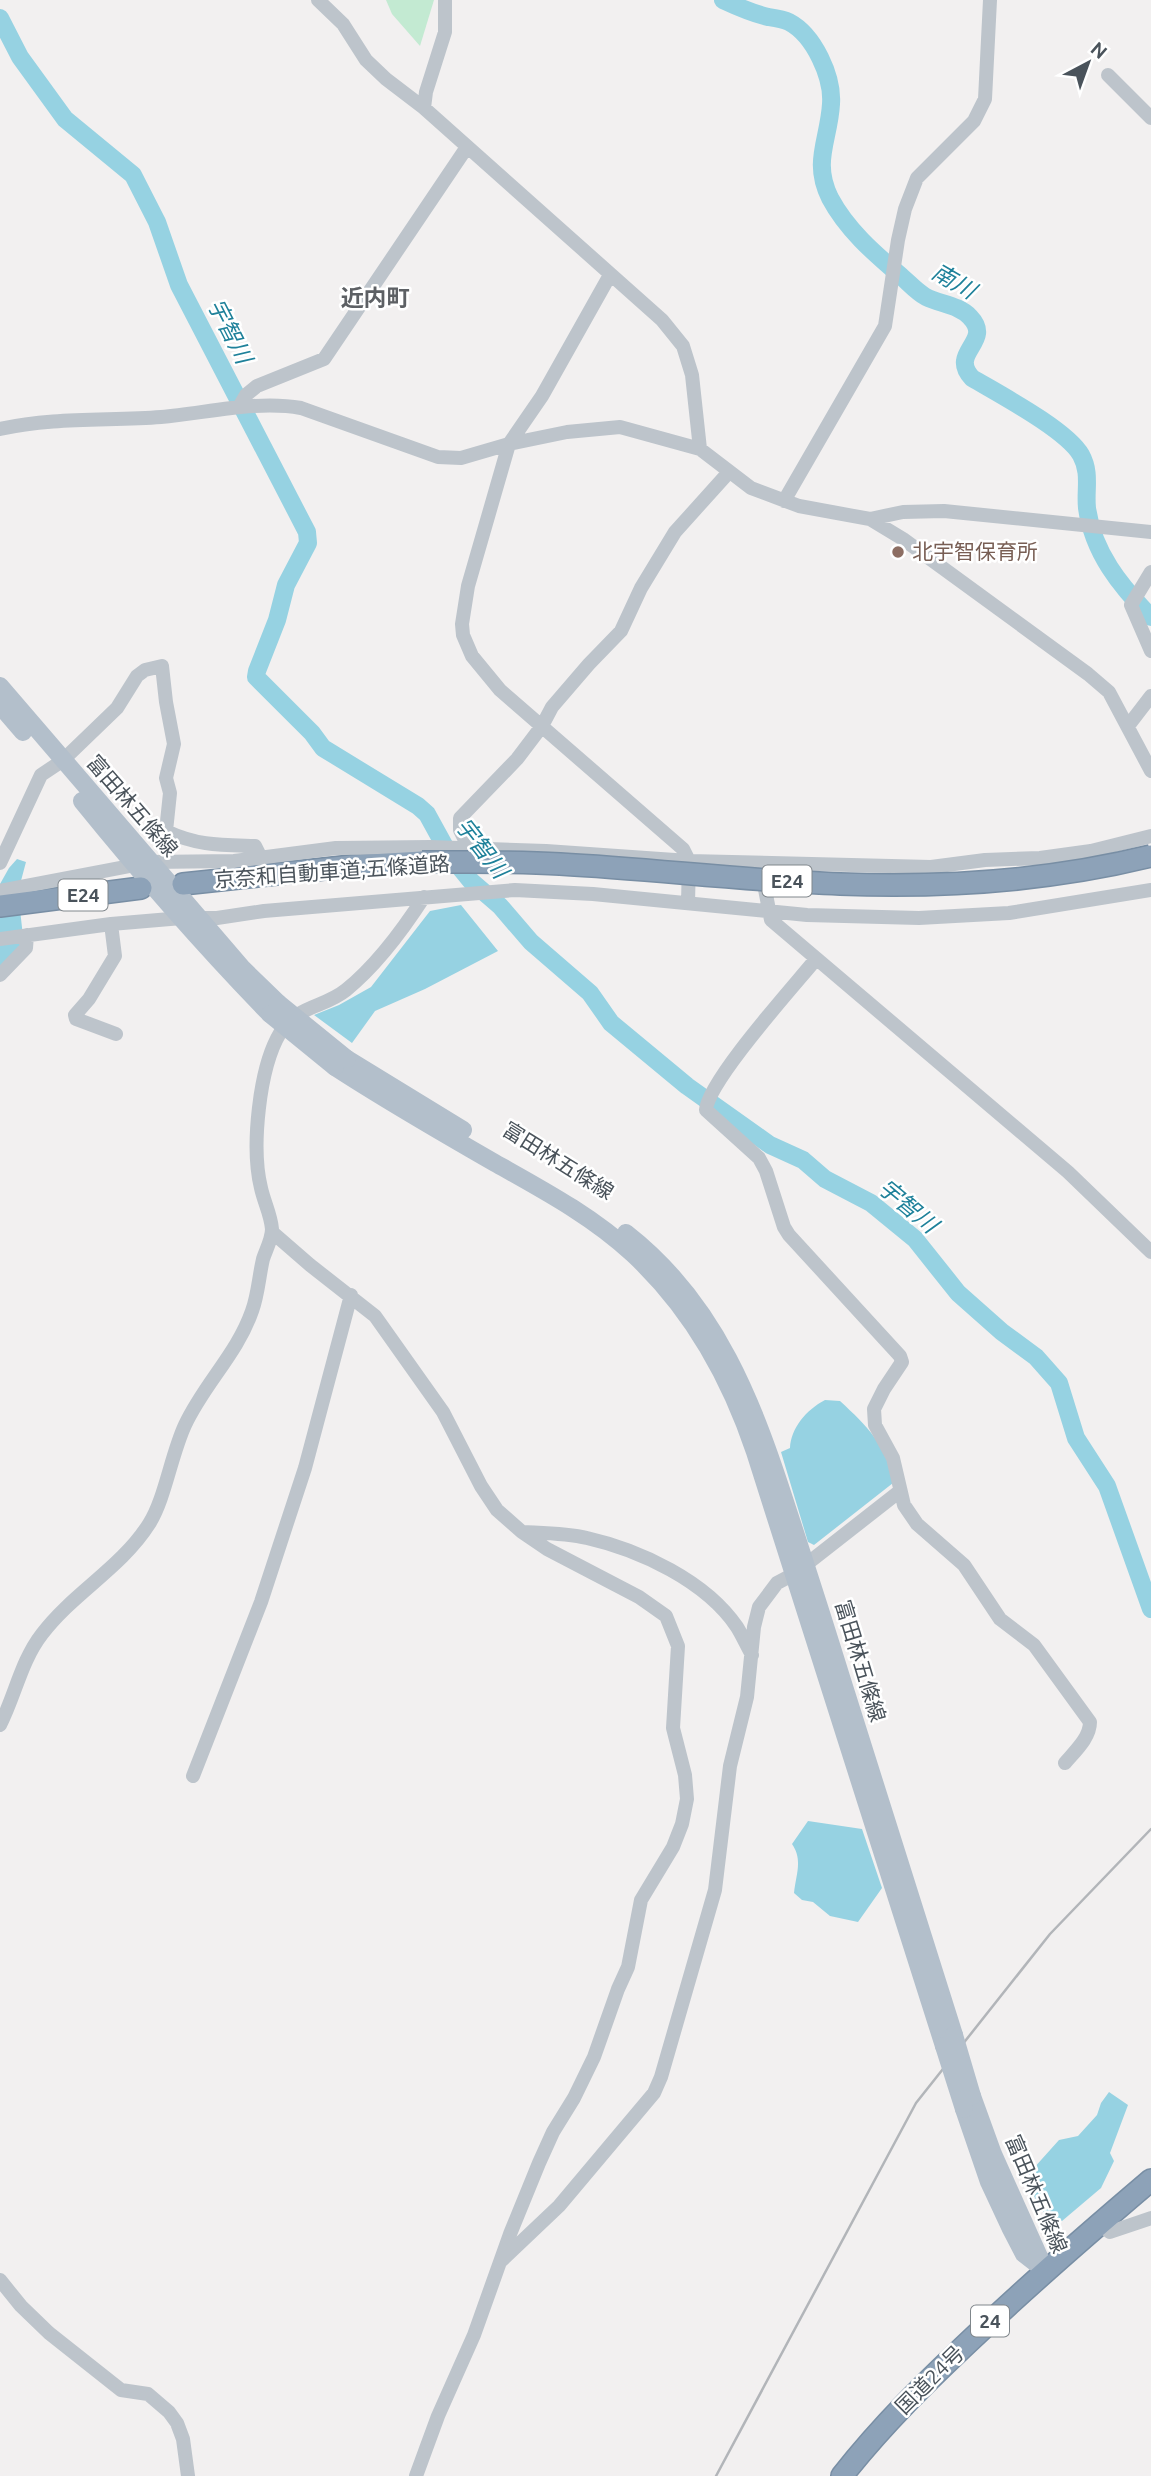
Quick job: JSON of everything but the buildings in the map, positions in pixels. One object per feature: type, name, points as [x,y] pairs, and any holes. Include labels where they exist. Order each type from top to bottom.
[{"type":"highway","name":"京奈和自動車道;五條道路","points":[[183,884],[352,866],[426,854],[769,880],[913,885],[988,882],[1054,875],[1151,856]]},
{"type":"highway","name":"E24","points":[[0,906],[26,894],[141,888]]},
{"type":"highway","name":"国道24号","points":[[842,2476],[932,2376],[1045,2270],[1151,2180]]},
{"type":"main road","name":"富田林五條線","points":[[0,686],[57,764]]},
{"type":"main road","name":"富田林五條線","points":[[0,705],[57,764],[191,918],[224,967],[388,1101],[586,1217],[633,1254],[687,1314],[731,1389],[800,1570],[968,2102],[989,2182],[1024,2254],[1045,2270]]},
{"type":"street","points":[[318,0],[342,24],[366,60],[386,79],[424,108],[662,320],[683,346],[692,375],[700,449]]},
{"type":"street","points":[[424,108],[426,92],[444,32],[445,0]]},
{"type":"street","points":[[784,501],[885,326],[898,240],[905,209],[917,178],[974,121],[985,99],[990,0]]},
{"type":"street","points":[[1108,75],[1151,118]]},
{"type":"street","points":[[239,407],[246,395],[257,386],[324,359],[467,148]]},
{"type":"street","points":[[610,275],[542,396],[509,444],[468,586],[462,624],[463,635],[472,656],[500,690],[683,849],[689,861],[688,903]]},
{"type":"street","points":[[0,429],[282,405],[301,408],[438,457],[461,458],[509,444],[567,432],[620,427],[700,449],[751,488],[799,506],[870,519],[903,538],[1109,692],[1151,771]]},
{"type":"street","points":[[469,848],[460,830],[460,818],[493,786],[542,726],[552,707],[621,631],[641,588],[675,532],[729,472]]},
{"type":"street","points":[[870,519],[903,512],[944,511],[1151,532]]},
{"type":"street","points":[[1151,572],[1131,605],[1151,651]]},
{"type":"street","points":[[0,863],[41,775],[57,764],[117,708],[137,676],[145,670],[162,666],[174,744],[166,778],[170,793],[166,831],[189,841],[255,846],[261,858]]},
{"type":"street","points":[[1128,726],[1151,696]]},
{"type":"street","points":[[0,891],[26,894],[143,864],[234,861],[336,848],[426,854],[469,848],[689,861],[931,867],[985,860],[1040,858],[1151,836]]},
{"type":"street","points":[[534,890],[545,851]]},
{"type":"street","points":[[760,863],[771,920],[1068,1172],[1151,1252]]},
{"type":"street","points":[[0,939],[111,924],[515,890],[856,917],[970,917],[1064,906],[1151,890]]},
{"type":"street","points":[[0,1725],[10,1706],[20,1673],[40,1636],[61,1612],[116,1564],[149,1524],[186,1423],[199,1398],[239,1342],[253,1309],[272,1232],[257,1165],[257,1130],[264,1082],[271,1054],[281,1032],[297,1013],[343,993],[374,965],[424,897]]},
{"type":"street","points":[[111,924],[115,956],[89,999],[75,1015],[76,1019],[116,1034]]},
{"type":"street","points":[[0,975],[26,948],[27,935]]},
{"type":"street","points":[[816,959],[726,1071],[711,1093],[706,1110],[759,1158],[789,1235],[900,1356],[902,1362],[874,1409],[875,1425],[893,1458],[904,1505],[917,1524],[964,1565],[1000,1619],[1034,1645],[1090,1722],[1090,1729],[1084,1740],[1065,1763]]},
{"type":"street","points":[[272,1232],[374,1316],[435,1401],[497,1510],[547,1549],[639,1597],[666,1616],[678,1646],[673,1728],[685,1776],[687,1799],[682,1824],[673,1847],[641,1900],[628,1967],[594,2057],[574,2098],[553,2132],[416,2476]]},
{"type":"street","points":[[193,1776],[261,1602],[305,1468],[351,1295]]},
{"type":"street","points":[[500,2262],[559,2206],[654,2093],[661,2077],[715,1890],[730,1766],[747,1697],[754,1627],[759,1607],[777,1583],[800,1570],[900,1491]]},
{"type":"street","points":[[522,1532],[587,1538],[645,1557],[671,1569],[721,1609],[737,1627],[752,1655]]},
{"type":"street","points":[[1099,2224],[1110,2232],[1151,2218]]},
{"type":"street","points":[[0,2280],[21,2306],[49,2333],[121,2390],[148,2394],[169,2412],[177,2423],[183,2440],[188,2476]]},
{"type":"green space","points":[[386,0],[434,0],[420,46],[392,14]]},
{"type":"water","points":[[17,859],[26,862],[18,892],[24,945],[0,969],[0,884]]},
{"type":"water","points":[[461,905],[498,951],[425,989],[375,1011],[352,1043],[314,1015],[371,987],[430,911]]},
{"type":"water","points":[[825,1400],[840,1401],[867,1428],[881,1447],[893,1483],[814,1545],[808,1542],[781,1452],[790,1448],[793,1433],[801,1420]]},
{"type":"water","points":[[808,1821],[862,1829],[882,1888],[858,1922],[830,1916],[813,1902],[802,1900],[794,1893],[798,1862],[792,1844]]},
{"type":"water","points":[[1109,2092],[1128,2105],[1110,2153],[1114,2161],[1101,2188],[1062,2221],[1047,2218],[1024,2179],[1059,2140],[1078,2136],[1097,2115]]},
{"type":"waterway","name":"南川","points":[[723,0],[756,14],[789,22],[798,28],[814,47],[825,70],[831,93],[822,173],[837,210],[862,240],[919,293],[970,317],[977,333],[965,361],[966,369],[972,378],[1047,424],[1081,455],[1087,475],[1087,508],[1095,539],[1119,580],[1151,617]]},
{"type":"waterway","name":"宇智川","points":[[0,18],[20,57],[65,119],[133,175],[157,222],[179,285],[307,532],[308,543],[286,585],[277,620],[256,677],[312,733],[323,748],[427,814],[449,854],[471,881],[500,906],[531,942],[590,993],[611,1023],[687,1086],[770,1145],[803,1160],[825,1179],[871,1203],[915,1239],[958,1293],[1002,1332],[1036,1357],[1059,1383],[1076,1438],[1107,1486],[1151,1609]]},
{"type":"railway","points":[[716,2476],[916,2103],[1050,1934],[1151,1829]]},
{"type":"place","name":"北宇智保育所","points":[[898,552]]},
{"type":"district","name":"近内町","points":[[375,298]]}]
